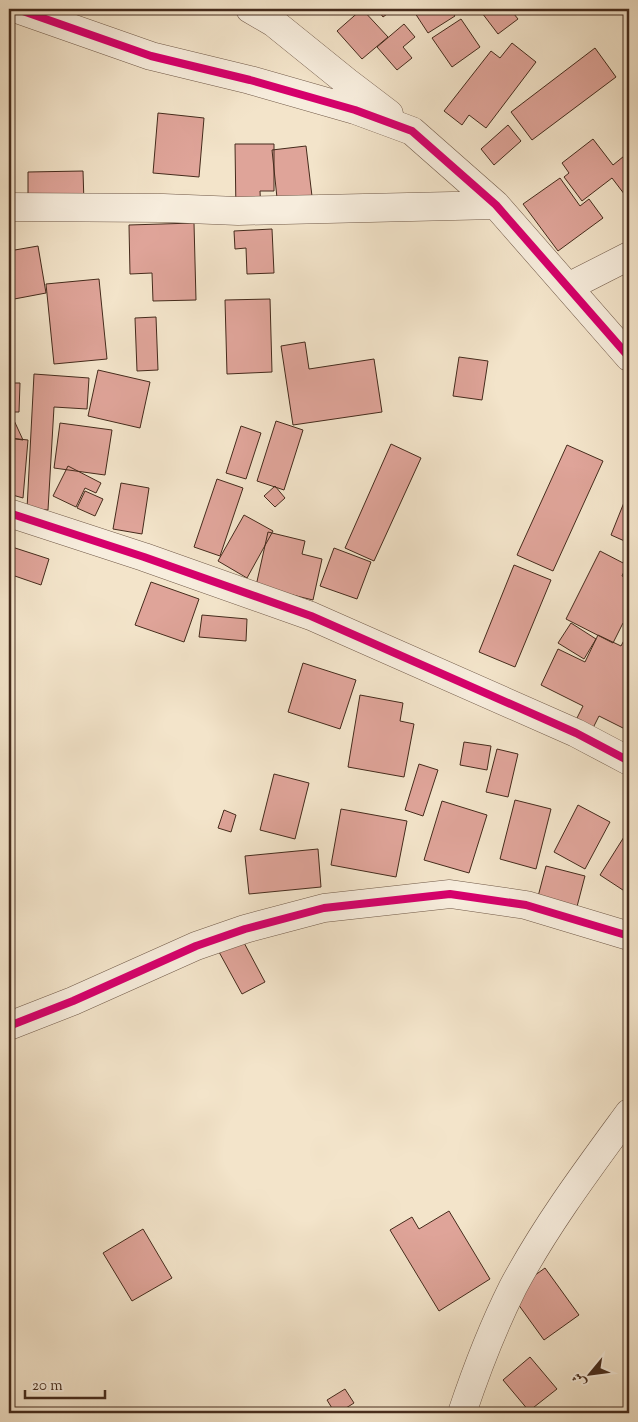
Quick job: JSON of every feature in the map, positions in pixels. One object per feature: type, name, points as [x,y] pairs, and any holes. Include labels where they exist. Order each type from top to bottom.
[{"type":"street","points":[[17,9],[151,56],[250,80],[346,108],[412,132]]},
{"type":"street","points":[[250,9],[274,23],[412,132],[496,205],[629,357]]},
{"type":"street","points":[[9,207],[163,208],[238,211],[496,205]]},
{"type":"street","points":[[568,287],[629,256]]},
{"type":"street","points":[[9,513],[144,557],[311,616],[576,733],[629,761]]},
{"type":"street","points":[[9,1026],[73,1001],[196,946],[246,929],[324,908],[450,894],[526,905],[629,936]]},
{"type":"street","points":[[462,1413],[473,1378],[513,1287],[546,1231],[629,1113]]},
{"type":"building","points":[[362,9],[388,37],[362,59],[337,31]]},
{"type":"building","points":[[377,9],[394,9],[383,17]]},
{"type":"building","points":[[450,9],[455,16],[428,33],[413,10]]},
{"type":"building","points":[[479,9],[510,9],[518,19],[498,34]]},
{"type":"building","points":[[461,19],[480,47],[452,67],[432,38]]},
{"type":"building","points":[[404,24],[415,37],[403,47],[412,58],[397,70],[377,47]]},
{"type":"building","points":[[512,43],[536,62],[486,128],[469,115],[462,125],[444,111],[491,51],[500,58]]},
{"type":"building","points":[[595,48],[616,77],[532,140],[511,112]]},
{"type":"building","points":[[158,113],[204,118],[199,177],[153,173]]},
{"type":"building","points":[[508,125],[521,141],[494,165],[481,149]]},
{"type":"building","points":[[593,139],[613,165],[629,152],[628,199],[612,178],[582,201],[564,177],[569,173],[562,163]]},
{"type":"building","points":[[235,144],[274,144],[274,191],[260,191],[261,213],[236,213]]},
{"type":"building","points":[[306,146],[314,213],[279,217],[272,150]]},
{"type":"building","points":[[83,171],[84,203],[28,204],[28,172]]},
{"type":"building","points":[[560,178],[580,206],[589,199],[603,218],[558,251],[523,204]]},
{"type":"building","points":[[194,223],[196,300],[153,301],[152,273],[130,274],[129,225]]},
{"type":"building","points":[[272,229],[274,273],[247,274],[246,248],[235,249],[234,231]]},
{"type":"building","points":[[38,246],[46,293],[9,300],[9,251]]},
{"type":"building","points":[[99,279],[107,359],[54,364],[46,284]]},
{"type":"building","points":[[270,299],[272,372],[227,374],[225,300]]},
{"type":"building","points":[[156,317],[158,370],[137,371],[135,318]]},
{"type":"building","points":[[305,342],[309,369],[374,359],[382,412],[293,425],[281,346]]},
{"type":"building","points":[[459,357],[488,361],[482,400],[453,396]]},
{"type":"building","points":[[98,370],[150,382],[140,428],[88,416]]},
{"type":"building","points":[[34,374],[89,378],[87,409],[54,407],[48,510],[27,509]]},
{"type":"building","points":[[9,383],[20,383],[19,412],[9,412]]},
{"type":"building","points":[[9,416],[12,416],[23,440],[9,438]]},
{"type":"building","points":[[276,421],[303,430],[284,490],[257,481]]},
{"type":"building","points":[[60,423],[112,430],[105,475],[54,468]]},
{"type":"building","points":[[241,426],[261,433],[246,479],[226,473]]},
{"type":"building","points":[[9,438],[28,440],[23,498],[9,494]]},
{"type":"building","points":[[391,444],[421,458],[374,561],[345,548]]},
{"type":"building","points":[[567,445],[603,461],[553,571],[517,555]]},
{"type":"building","points":[[68,466],[101,483],[96,493],[85,488],[76,507],[53,496]]},
{"type":"building","points":[[217,479],[243,488],[220,556],[194,547]]},
{"type":"building","points":[[121,483],[149,488],[142,534],[113,529]]},
{"type":"building","points":[[275,486],[285,498],[275,507],[264,496]]},
{"type":"building","points":[[629,490],[629,543],[611,535]]},
{"type":"building","points":[[85,491],[103,499],[95,516],[77,508]]},
{"type":"building","points":[[244,515],[273,531],[247,578],[218,561]]},
{"type":"building","points":[[268,532],[305,541],[302,554],[322,559],[313,600],[256,586]]},
{"type":"building","points":[[9,546],[49,559],[41,585],[9,574]]},
{"type":"building","points":[[334,548],[371,562],[357,599],[320,586]]},
{"type":"building","points":[[600,551],[627,565],[622,576],[629,579],[629,627],[623,623],[613,643],[566,619]]},
{"type":"building","points":[[514,565],[551,580],[515,667],[479,652]]},
{"type":"building","points":[[151,582],[199,599],[184,642],[135,625]]},
{"type":"building","points":[[202,615],[247,619],[246,641],[199,637]]},
{"type":"building","points":[[571,623],[596,639],[584,659],[558,643]]},
{"type":"building","points":[[628,633],[629,731],[599,716],[591,732],[574,724],[583,706],[541,685],[558,649],[585,662],[598,635],[621,646]]},
{"type":"building","points":[[303,663],[356,680],[340,729],[288,712]]},
{"type":"building","points":[[360,695],[403,703],[400,721],[414,724],[404,777],[348,767]]},
{"type":"building","points":[[464,742],[491,746],[487,770],[460,765]]},
{"type":"building","points":[[497,749],[518,754],[508,797],[486,792]]},
{"type":"building","points":[[419,764],[438,770],[423,816],[405,810]]},
{"type":"building","points":[[274,774],[309,783],[295,839],[260,830]]},
{"type":"building","points":[[515,800],[551,809],[536,869],[500,859]]},
{"type":"building","points":[[442,801],[487,815],[469,873],[424,860]]},
{"type":"building","points":[[578,805],[610,822],[585,869],[554,852]]},
{"type":"building","points":[[341,809],[407,821],[396,877],[331,865]]},
{"type":"building","points":[[224,810],[236,815],[231,832],[218,828]]},
{"type":"building","points":[[629,829],[629,894],[600,875]]},
{"type":"building","points":[[318,849],[321,887],[249,894],[245,856]]},
{"type":"building","points":[[546,866],[585,876],[574,918],[535,908]]},
{"type":"building","points":[[242,939],[265,982],[242,994],[219,952]]},
{"type":"building","points":[[449,1211],[490,1279],[439,1311],[390,1230],[412,1217],[419,1229]]},
{"type":"building","points":[[143,1229],[172,1278],[132,1301],[103,1253]]},
{"type":"building","points":[[545,1268],[579,1315],[544,1340],[510,1293]]},
{"type":"building","points":[[530,1357],[557,1389],[529,1411],[503,1380]]},
{"type":"building","points":[[345,1389],[354,1403],[335,1413],[327,1400]]},
{"type":"cycle path","points":[[17,9],[151,56],[250,80],[355,110],[412,131],[496,205],[629,357]]},
{"type":"cycle path","points":[[9,513],[144,557],[311,616],[576,733],[629,761]]},
{"type":"cycle path","points":[[9,1026],[73,1001],[196,946],[245,929],[324,908],[450,894],[526,905],[629,936]]}]
